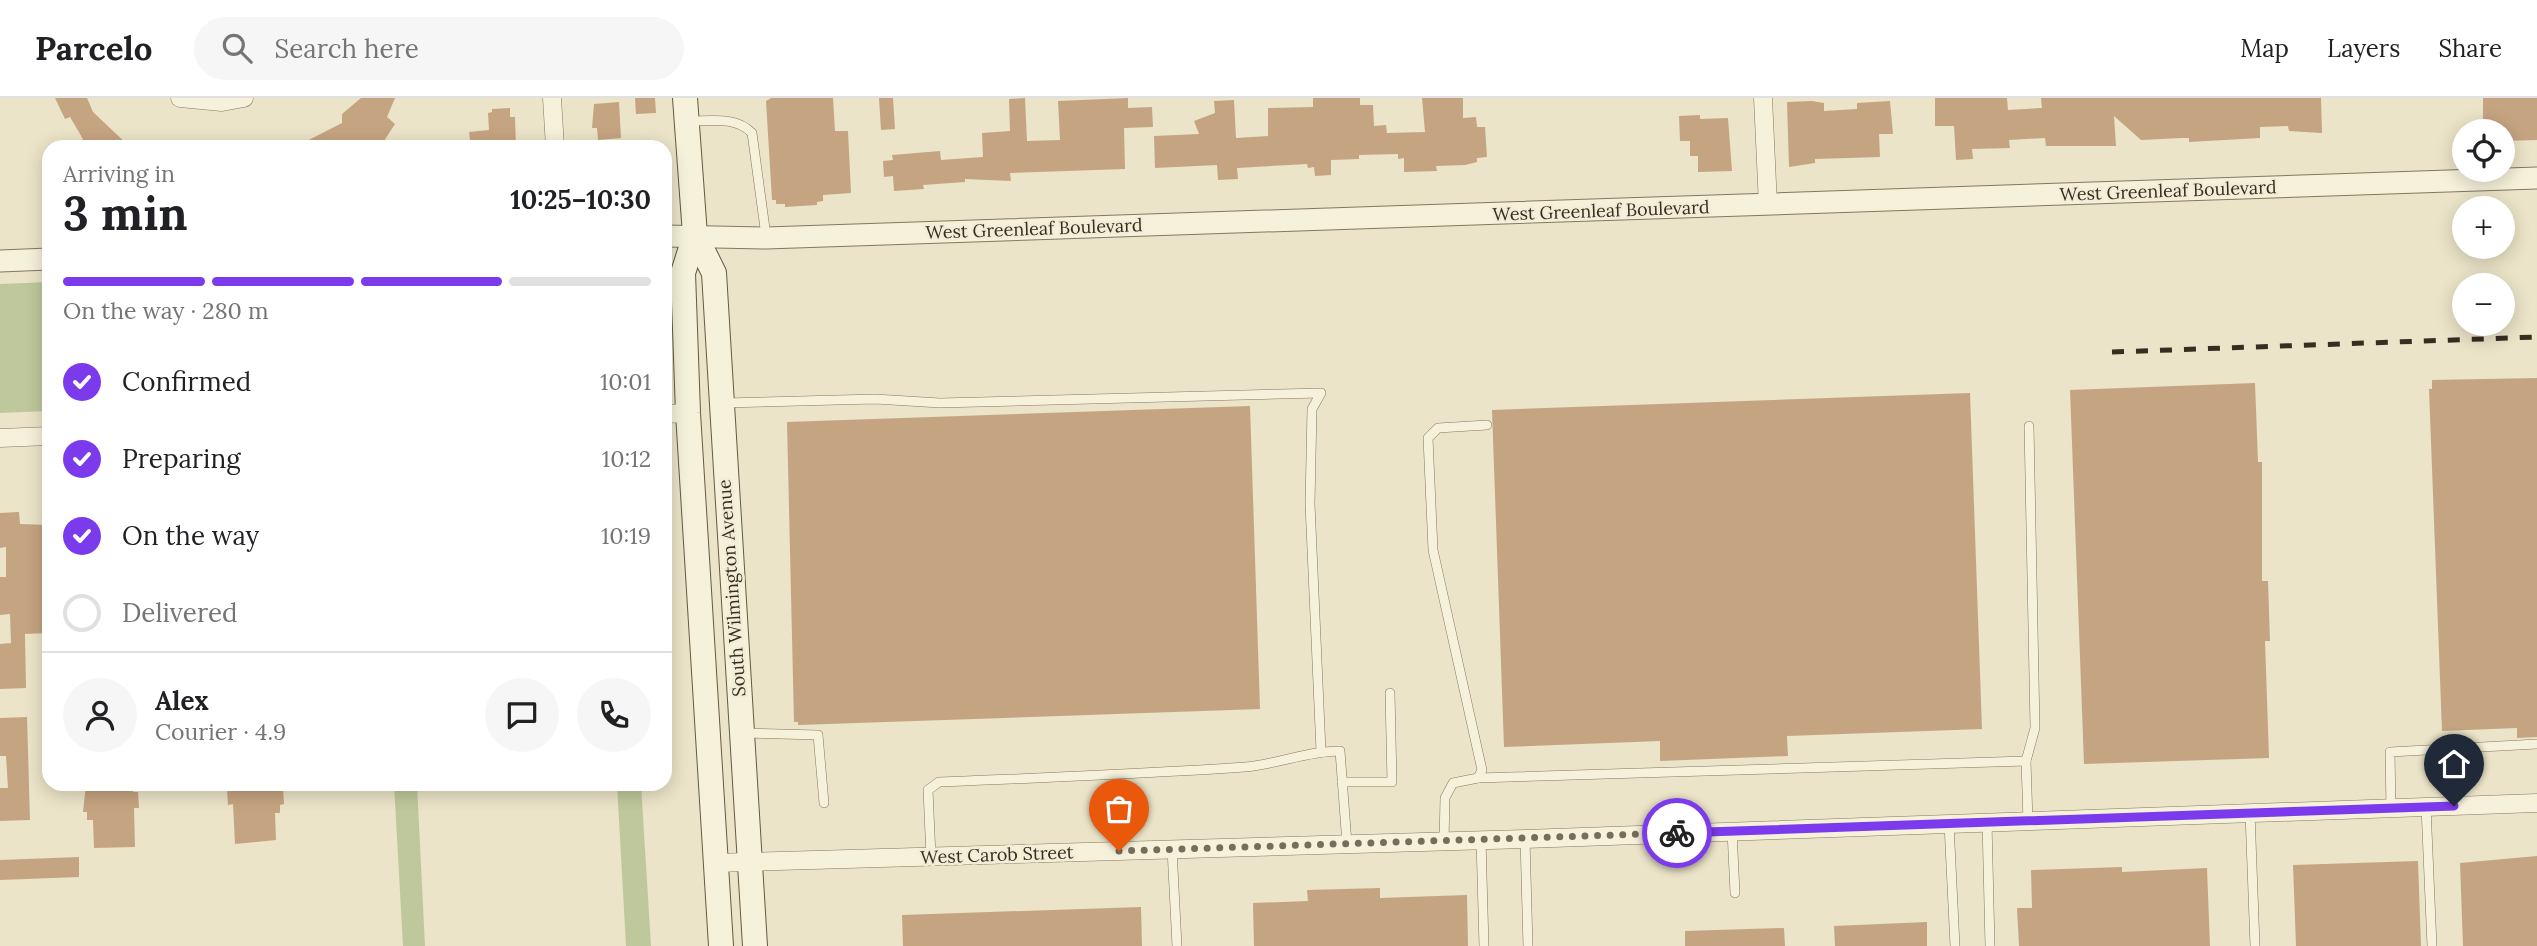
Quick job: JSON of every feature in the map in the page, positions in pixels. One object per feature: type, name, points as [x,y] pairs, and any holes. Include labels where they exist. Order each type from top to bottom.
[{"type":"main road","name":"South Wilmington Avenue","points":[[686,109],[695,235],[683,273],[677,413],[721,946]]},
{"type":"main road","name":"South Wilmington Avenue","points":[[695,235],[714,273],[755,946]]},
{"type":"street","points":[[180,98],[222,102],[244,98]]},
{"type":"street","points":[[552,98],[555,140]]},
{"type":"street","points":[[1763,98],[1768,205]]},
{"type":"street","name":"West Greenleaf Boulevard","points":[[672,236],[766,238],[2537,178]]},
{"type":"street","points":[[0,261],[42,259]]},
{"type":"street","points":[[0,438],[42,436]]},
{"type":"street","name":"West Carob Street","points":[[715,863],[1525,839],[2537,803]]},
{"type":"lane","points":[[686,109],[744,125],[752,133],[766,238]]},
{"type":"lane","points":[[720,403],[874,399],[940,403],[1321,393],[1312,409],[1310,504],[1321,751]]},
{"type":"lane","points":[[1478,778],[1482,770],[1433,550],[1428,438],[1438,428],[1487,425]]},
{"type":"lane","points":[[2028,821],[2026,761],[2035,728],[2029,426]]},
{"type":"lane","points":[[1342,782],[1392,782],[1390,693]]},
{"type":"lane","points":[[741,733],[818,734],[824,803]]},
{"type":"lane","points":[[2391,808],[2390,752],[2537,744]]},
{"type":"lane","points":[[931,857],[928,790],[939,782],[1124,776],[1261,765],[1286,762],[1321,751],[1340,751],[1347,844]]},
{"type":"lane","points":[[1444,841],[1445,797],[1453,783],[1478,778],[2026,761]]},
{"type":"lane","points":[[2426,807],[2432,946]]},
{"type":"lane","points":[[2250,813],[2255,946]]},
{"type":"lane","points":[[1987,822],[1990,946]]},
{"type":"lane","points":[[1949,824],[1955,946]]},
{"type":"lane","points":[[1732,831],[1735,894]]},
{"type":"lane","points":[[1525,839],[1528,946]]},
{"type":"lane","points":[[1481,840],[1484,946]]},
{"type":"lane","points":[[1172,849],[1177,946]]},
{"type":"green space","points":[[42,282],[42,411],[0,413],[0,284]]},
{"type":"green space","points":[[394,791],[417,791],[425,946],[403,946]]},
{"type":"green space","points":[[617,791],[641,791],[651,946],[626,946]]},
{"type":"building","points":[[55,98],[87,98],[93,112],[123,140],[82,140],[70,117],[65,119]]},
{"type":"building","points":[[361,98],[395,98],[387,117],[395,124],[385,140],[309,140],[342,123],[342,114]]},
{"type":"building","points":[[635,98],[655,98],[656,113],[636,114]]},
{"type":"building","points":[[771,98],[833,98],[835,131],[848,131],[851,193],[823,195],[823,201],[817,202],[817,205],[785,207],[785,204],[776,204],[776,200],[772,200],[766,101]]},
{"type":"building","points":[[879,98],[893,98],[895,129],[881,130]]},
{"type":"building","points":[[1025,98],[1027,141],[1060,140],[1058,101],[1128,98],[1128,108],[1152,107],[1153,127],[1124,128],[1125,169],[1010,173],[1011,181],[965,179],[965,182],[923,185],[924,189],[894,191],[893,176],[884,177],[883,161],[893,160],[892,155],[940,151],[941,160],[983,157],[982,133],[1010,131],[1009,99]]},
{"type":"building","points":[[1313,98],[1360,98],[1360,105],[1373,105],[1374,126],[1386,125],[1387,133],[1425,132],[1422,98],[1463,98],[1463,118],[1476,117],[1477,127],[1485,127],[1487,157],[1477,158],[1477,162],[1465,165],[1436,166],[1437,171],[1404,172],[1404,158],[1398,159],[1398,154],[1359,155],[1359,159],[1331,160],[1331,175],[1315,176],[1314,167],[1308,168],[1307,164],[1237,168],[1238,179],[1218,180],[1217,165],[1155,168],[1154,136],[1199,134],[1194,121],[1215,113],[1214,101],[1234,100],[1236,138],[1268,136],[1268,108],[1313,107]]},
{"type":"building","points":[[1935,98],[2007,98],[2008,110],[2042,108],[2041,98],[2321,98],[2322,133],[2289,131],[2288,126],[2260,127],[2260,138],[2189,142],[2189,138],[2141,140],[2114,116],[2116,146],[2046,146],[2045,138],[2009,140],[2010,148],[1972,149],[1973,159],[1956,160],[1954,126],[1935,126]]},
{"type":"building","points":[[2483,98],[2537,98],[2537,140],[2515,141],[2515,119],[2483,119]]},
{"type":"building","points":[[1890,101],[1893,134],[1879,134],[1880,157],[1815,159],[1815,163],[1789,167],[1787,102],[1824,103],[1824,111],[1857,109],[1857,103]]},
{"type":"building","points":[[619,102],[621,138],[598,140],[597,128],[592,128],[594,104]]},
{"type":"building","points":[[510,108],[510,117],[515,117],[516,140],[470,140],[469,132],[489,130],[488,113],[492,112],[492,109]]},
{"type":"building","points":[[1700,115],[1700,119],[1728,118],[1732,171],[1698,172],[1698,156],[1690,156],[1690,141],[1680,141],[1679,116]]},
{"type":"building","points":[[2537,378],[2537,737],[2517,738],[2517,728],[2442,731],[2429,389],[2432,389],[2432,380]]},
{"type":"building","points":[[2255,383],[2258,462],[2262,462],[2262,581],[2268,581],[2270,641],[2265,641],[2269,758],[2084,764],[2070,390]]},
{"type":"building","points":[[1970,393],[1982,729],[1787,736],[1788,756],[1660,761],[1660,741],[1504,747],[1492,410]]},
{"type":"building","points":[[1250,406],[1260,709],[798,725],[798,722],[794,722],[787,422]]},
{"type":"building","points":[[19,512],[20,524],[42,525],[42,633],[25,634],[26,688],[0,689],[0,644],[11,643],[10,614],[0,615],[0,577],[6,577],[6,547],[0,548],[0,513]]},
{"type":"building","points":[[27,717],[30,820],[0,821],[0,788],[8,788],[6,756],[0,756],[0,718]]},
{"type":"building","points":[[85,791],[138,792],[139,808],[134,808],[135,847],[94,848],[93,820],[87,820],[87,812],[83,812]]},
{"type":"building","points":[[227,791],[283,791],[284,804],[280,805],[280,813],[275,813],[276,840],[235,844],[233,804],[228,805]]},
{"type":"building","points":[[2537,856],[2537,946],[2463,946],[2460,863]]},
{"type":"building","points":[[79,857],[79,877],[0,880],[0,860]]},
{"type":"building","points":[[2418,861],[2421,946],[2296,946],[2293,865]]},
{"type":"building","points":[[2122,867],[2122,872],[2207,868],[2210,946],[2019,946],[2017,908],[2032,908],[2031,870]]},
{"type":"building","points":[[1380,888],[1380,898],[1467,895],[1468,946],[1254,946],[1253,903],[1308,901],[1307,890]]},
{"type":"building","points":[[1141,907],[1142,946],[903,946],[902,915]]},
{"type":"building","points":[[1927,922],[1927,946],[1835,946],[1834,926]]},
{"type":"building","points":[[1784,928],[1785,946],[1685,946],[1685,931]]},
{"type":"railway","points":[[2112,352],[2537,337]]},
{"type":"way so far","points":[[1119,851],[1677,833]]},
{"type":"route","points":[[1677,833],[2454,806]]}]
